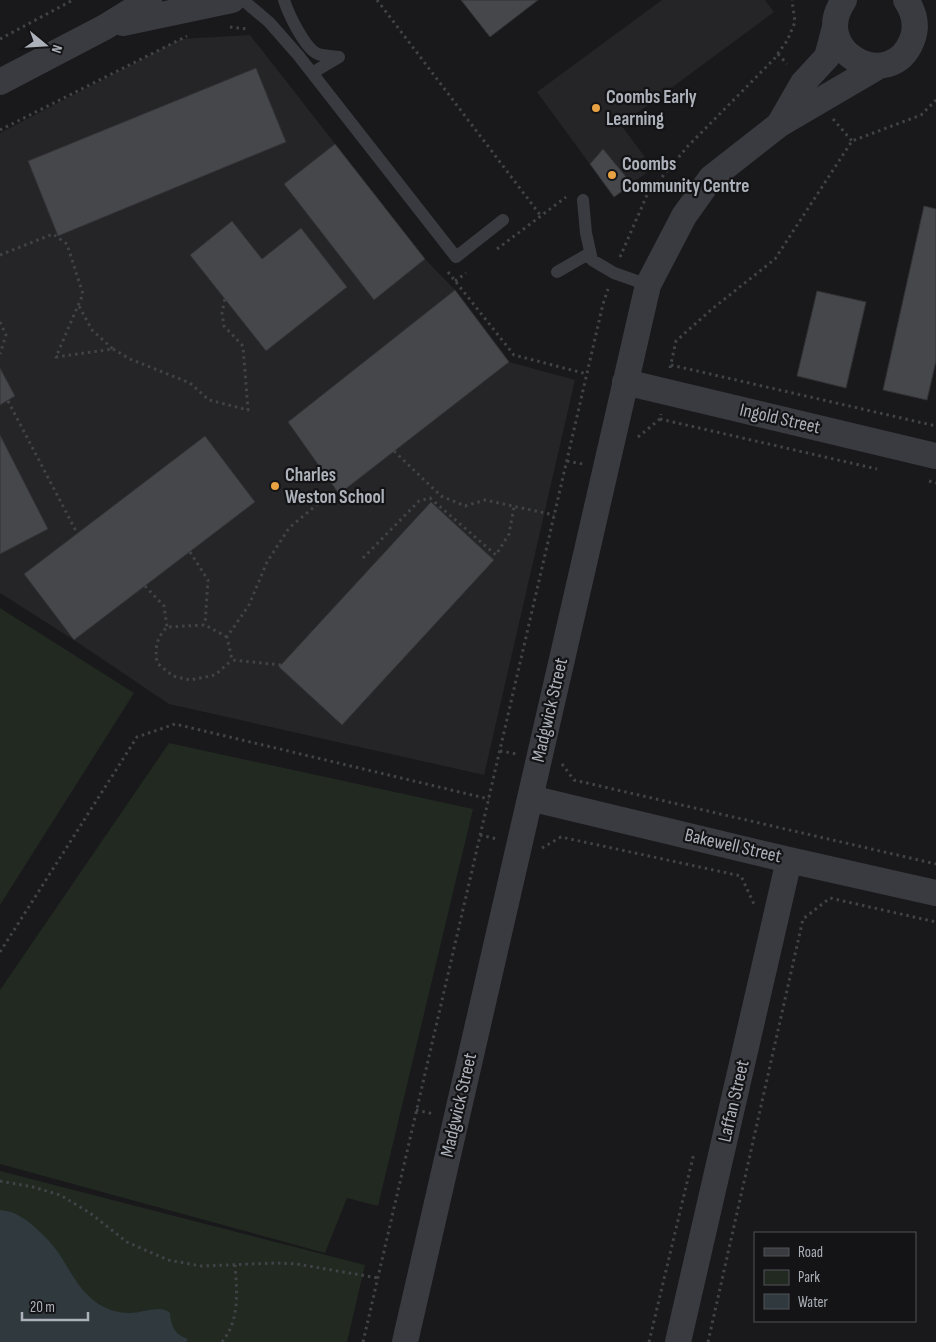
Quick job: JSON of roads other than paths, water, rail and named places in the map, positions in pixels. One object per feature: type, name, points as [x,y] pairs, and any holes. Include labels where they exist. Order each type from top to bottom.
[{"type":"street","points":[[0,82],[105,27],[149,0]]},
{"type":"street","points":[[105,27],[242,0]]},
{"type":"street","name":"Madgwick Street","points":[[405,1342],[648,285],[684,216],[711,178],[780,124],[879,66],[892,62],[902,55],[910,45],[915,33],[915,20],[911,3]]},
{"type":"street","points":[[836,10],[838,40],[845,52],[855,60],[866,65],[879,66]]},
{"type":"street","name":"Madgwick Street","points":[[780,124],[803,83],[827,56],[836,10]]},
{"type":"street","name":"Ingold Street","points":[[625,382],[936,456]]},
{"type":"street","name":"Bakewell Street","points":[[530,798],[936,893]]},
{"type":"street","name":"Laffan Street","points":[[678,1342],[789,860]]},
{"type":"lane","points":[[242,0],[269,22],[312,73],[456,257],[502,220]]},
{"type":"lane","points":[[284,0],[287,10],[309,48],[318,54],[339,57],[312,73]]},
{"type":"lane","points":[[583,200],[586,232],[592,260],[614,273],[648,285]]},
{"type":"lane","points":[[557,272],[590,253]]},
{"type":"water","points":[[0,1210],[17,1215],[38,1230],[56,1249],[84,1291],[96,1302],[110,1310],[123,1313],[157,1309],[166,1310],[170,1313],[171,1322],[177,1332],[188,1339],[186,1342],[0,1342]]},
{"type":"place","name":"Coombs Early Learning","points":[[596,108]]},
{"type":"place","name":"Coombs Community Centre","points":[[612,175]]},
{"type":"place","name":"Charles Weston School","points":[[275,486]]}]
